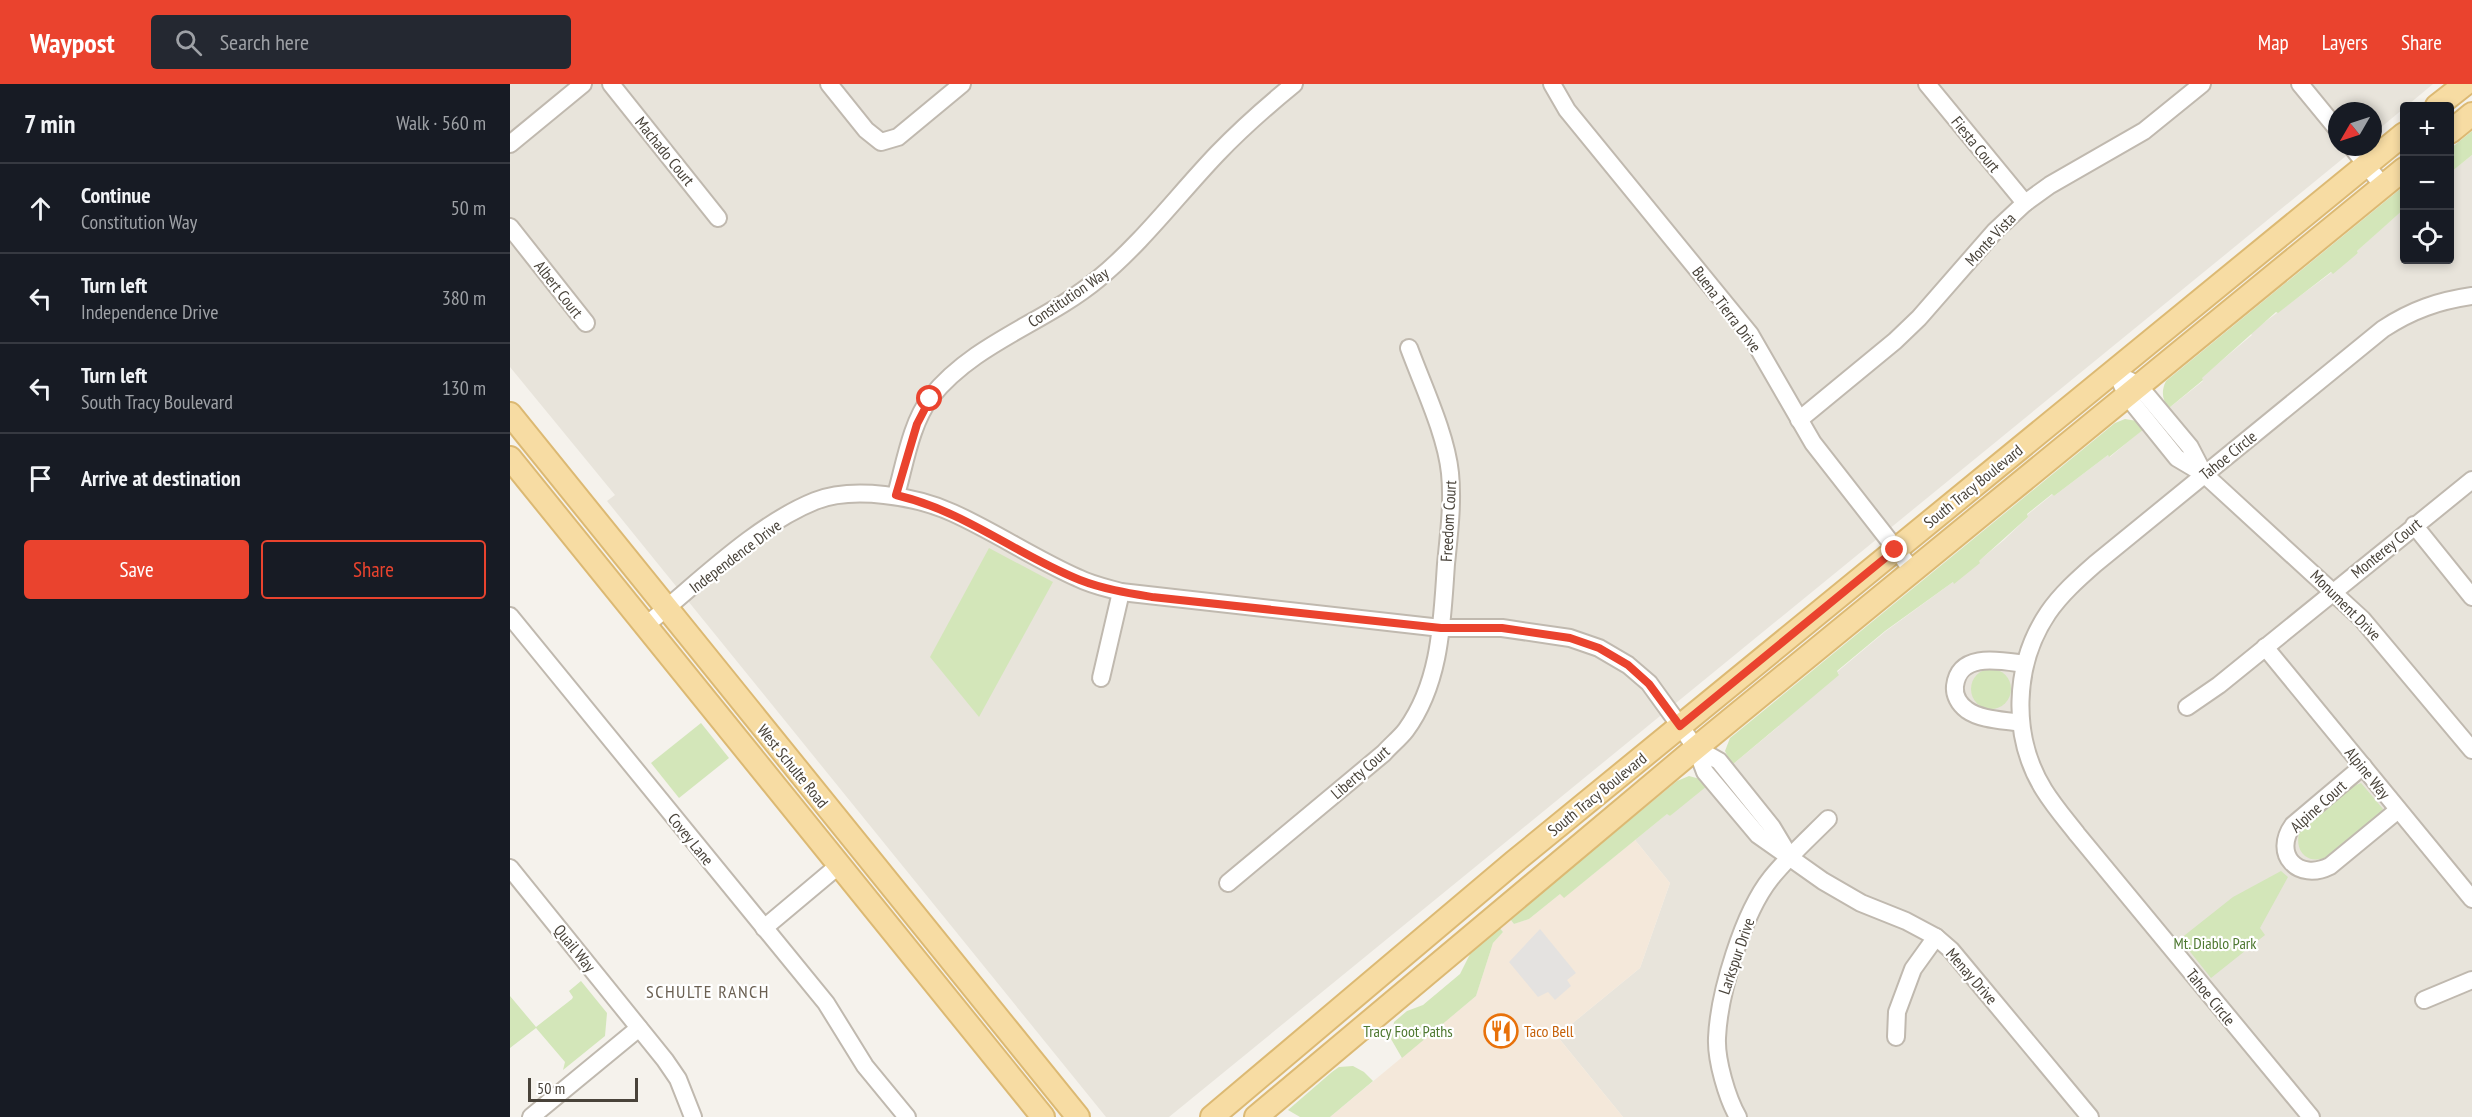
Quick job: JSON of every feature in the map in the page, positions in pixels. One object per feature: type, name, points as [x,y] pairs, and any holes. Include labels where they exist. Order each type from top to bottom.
[{"type":"main road","points":[[2442,102],[2465,84]]},
{"type":"main road","points":[[2454,129],[2472,114]]},
{"type":"main road","name":"South Tracy Boulevard","points":[[1212,1117],[1514,862],[2400,137]]},
{"type":"main road","name":"South Tracy Boulevard","points":[[1256,1117],[1696,748],[2400,172]]},
{"type":"main road","name":"West Schulte Road","points":[[510,414],[1078,1117]]},
{"type":"main road","name":"West Schulte Road","points":[[510,458],[1043,1117]]},
{"type":"street","points":[[510,144],[583,84]]},
{"type":"street","name":"Machado Court","points":[[611,84],[718,218]]},
{"type":"street","points":[[829,84],[866,130],[881,142],[897,137],[962,84]]},
{"type":"street","name":"Constitution Way","points":[[896,495],[917,424],[930,399],[948,378],[978,354],[1039,318],[1102,275],[1125,256],[1218,153],[1260,112],[1294,84]]},
{"type":"street","name":"Buena Tierra Drive","points":[[1552,84],[1567,110],[1750,334],[1813,443],[1912,571]]},
{"type":"street","name":"Fiesta Court","points":[[1927,84],[2025,203]]},
{"type":"street","name":"Monte Vista","points":[[1799,420],[1919,318],[1995,231],[2025,203],[2050,185],[2144,131],[2202,84]]},
{"type":"street","points":[[2300,84],[2328,118]]},
{"type":"street","points":[[2359,156],[2383,186]]},
{"type":"street","name":"Albert Court","points":[[510,227],[586,323]]},
{"type":"street","name":"Tahoe Circle","points":[[2311,1117],[2056,807],[2044,789],[2035,771],[2021,723],[2021,693],[2025,664],[2034,639],[2048,614],[2069,586],[2204,474],[2383,329],[2424,306],[2472,296]]},
{"type":"street","name":"Freedom Court","points":[[1409,348],[1445,449],[1450,473],[1451,503],[1441,628]]},
{"type":"street","name":"Monument Drive","points":[[2115,370],[2133,391],[2177,458],[2204,474],[2334,590],[2403,664],[2472,750]]},
{"type":"street","name":"Monterey Court","points":[[2187,707],[2219,685],[2472,480]]},
{"type":"street","name":"Independence Drive","points":[[646,625],[768,527],[815,501],[842,495],[896,495],[953,513],[1080,580],[1121,592],[1441,628],[1502,628],[1570,638],[1599,648],[1628,665],[1649,684],[1696,748]]},
{"type":"street","points":[[2414,525],[2472,597]]},
{"type":"street","points":[[1101,678],[1121,592]]},
{"type":"street","name":"Covey Lane","points":[[510,616],[832,1012],[865,1066],[907,1117]]},
{"type":"street","name":"Liberty Court","points":[[1228,883],[1384,753],[1406,730],[1434,672],[1441,628]]},
{"type":"street","name":"Alpine Way","points":[[2265,647],[2472,899]]},
{"type":"street","points":[[2021,723],[1990,718],[1967,710],[1957,700],[1954,688],[1957,675],[1967,666],[1981,660],[2025,664]]},
{"type":"street","name":"Menay Drive","points":[[1696,748],[1705,772],[1758,835],[1823,881],[1862,903],[1906,921],[1936,938],[1951,950],[2090,1117]]},
{"type":"street","name":"Alpine Court","points":[[2363,766],[2293,825],[2286,834],[2287,856],[2296,868],[2307,872],[2320,872],[2398,810]]},
{"type":"street","name":"Larkspur Drive","points":[[1738,1117],[1732,1108],[1723,1076],[1717,1040],[1720,1003],[1744,927],[1754,905],[1770,879],[1828,819]]},
{"type":"street","points":[[764,928],[838,866]]},
{"type":"street","name":"Quail Way","points":[[510,868],[678,1079],[693,1117]]},
{"type":"street","points":[[1896,1036],[1897,1012],[1913,969],[1936,938]]},
{"type":"street","points":[[2424,1000],[2472,980]]},
{"type":"street","points":[[531,1117],[639,1028]]},
{"type":"shaded area","points":[[510,84],[2433,84],[2411,102],[2400,102],[2400,112],[2382,126],[2382,102],[2328,102],[2328,156],[2346,156],[1169,1117],[1106,1117],[607,501],[615,495],[510,367]]},
{"type":"shaded area","points":[[2472,155],[2472,1117],[1623,1117],[1557,1036],[1640,968],[1670,883],[1635,840],[1668,813],[1670,816],[1705,783],[1730,763],[1732,765],[1779,726],[1839,674],[1837,672],[1886,631],[1953,582],[2004,540],[2028,517],[2027,515],[2108,455],[2110,457],[2143,429],[2142,426],[2166,405],[2169,408],[2203,381],[2201,378],[2252,335],[2250,333],[2358,253],[2357,251],[2400,213],[2400,264],[2454,264],[2454,170]]},
{"type":"shaded area","points":[[1635,840],[1670,883],[1640,968],[1557,1036],[1623,1117],[1330,1117],[1476,996],[1493,943],[1503,932],[1499,927],[1510,919],[1514,924],[1529,919],[1561,893],[1565,897]]},
{"type":"shaded area","points":[[1540,929],[1576,973],[1567,980],[1571,986],[1555,1000],[1548,992],[1538,997],[1509,962]]},
{"type":"green space","points":[[2472,131],[2472,155],[2454,170],[2454,156],[2454,146]]},
{"type":"green space","points":[[2400,189],[2400,213],[2357,251],[2358,253],[2333,274],[2331,272],[2278,313],[2276,312],[2202,378],[2203,380],[2169,408],[2163,395],[2166,381]]},
{"type":"green space","points":[[2125,419],[2137,421],[2144,429],[2109,457],[2108,455],[2027,514],[2028,517],[1979,561],[1980,563],[1954,584],[1953,582],[1885,631],[1837,671],[1839,675],[1732,765],[1725,751],[1730,738],[2115,423]]},
{"type":"green space","points":[[989,548],[1053,582],[979,717],[930,657]]},
{"type":"green space","points":[[1991,669],[1999,670],[2005,675],[2010,681],[2010,697],[2005,703],[1999,708],[1991,709],[1983,708],[1977,703],[1972,697],[1971,689],[1972,681],[1977,675],[1983,670]]},
{"type":"green space","points":[[701,723],[729,758],[679,798],[651,763]]},
{"type":"green space","points":[[1689,776],[1700,779],[1707,786],[1670,816],[1667,814],[1564,898],[1560,894],[1529,919],[1514,924],[1510,919],[1677,781]]},
{"type":"green space","points":[[2361,783],[2383,809],[2378,817],[2333,854],[2314,859],[2305,856],[2298,844],[2300,830],[2349,788]]},
{"type":"green space","name":"Mt. Diablo Park","points":[[2281,871],[2288,877],[2260,928],[2265,935],[2211,978],[2180,939],[2233,897]]},
{"type":"green space","name":"Tracy Foot Paths","points":[[1499,927],[1503,932],[1493,943],[1476,996],[1402,1058],[1391,1039],[1394,1022],[1407,1011],[1423,1005],[1460,974],[1472,950]]},
{"type":"green space","points":[[581,981],[607,1013],[605,1036],[563,1070],[565,1062],[536,1028],[510,1048],[510,996],[536,1027],[572,999],[569,991]]},
{"type":"green space","name":"Tracy Foot Paths","points":[[1353,1066],[1373,1081],[1330,1117],[1300,1117],[1288,1110],[1339,1067]]},
{"type":"place","name":"Taco Bell","points":[[1501,1031]]},
{"type":"district","name":"SCHULTE RANCH","points":[[708,992]]},
{"type":"route","points":[[930,399],[917,424],[896,495],[953,513],[1080,580],[1121,592],[1152,597],[1441,628],[1502,628],[1570,638],[1599,648],[1628,665],[1649,684],[1680,726],[1895,550]]}]
